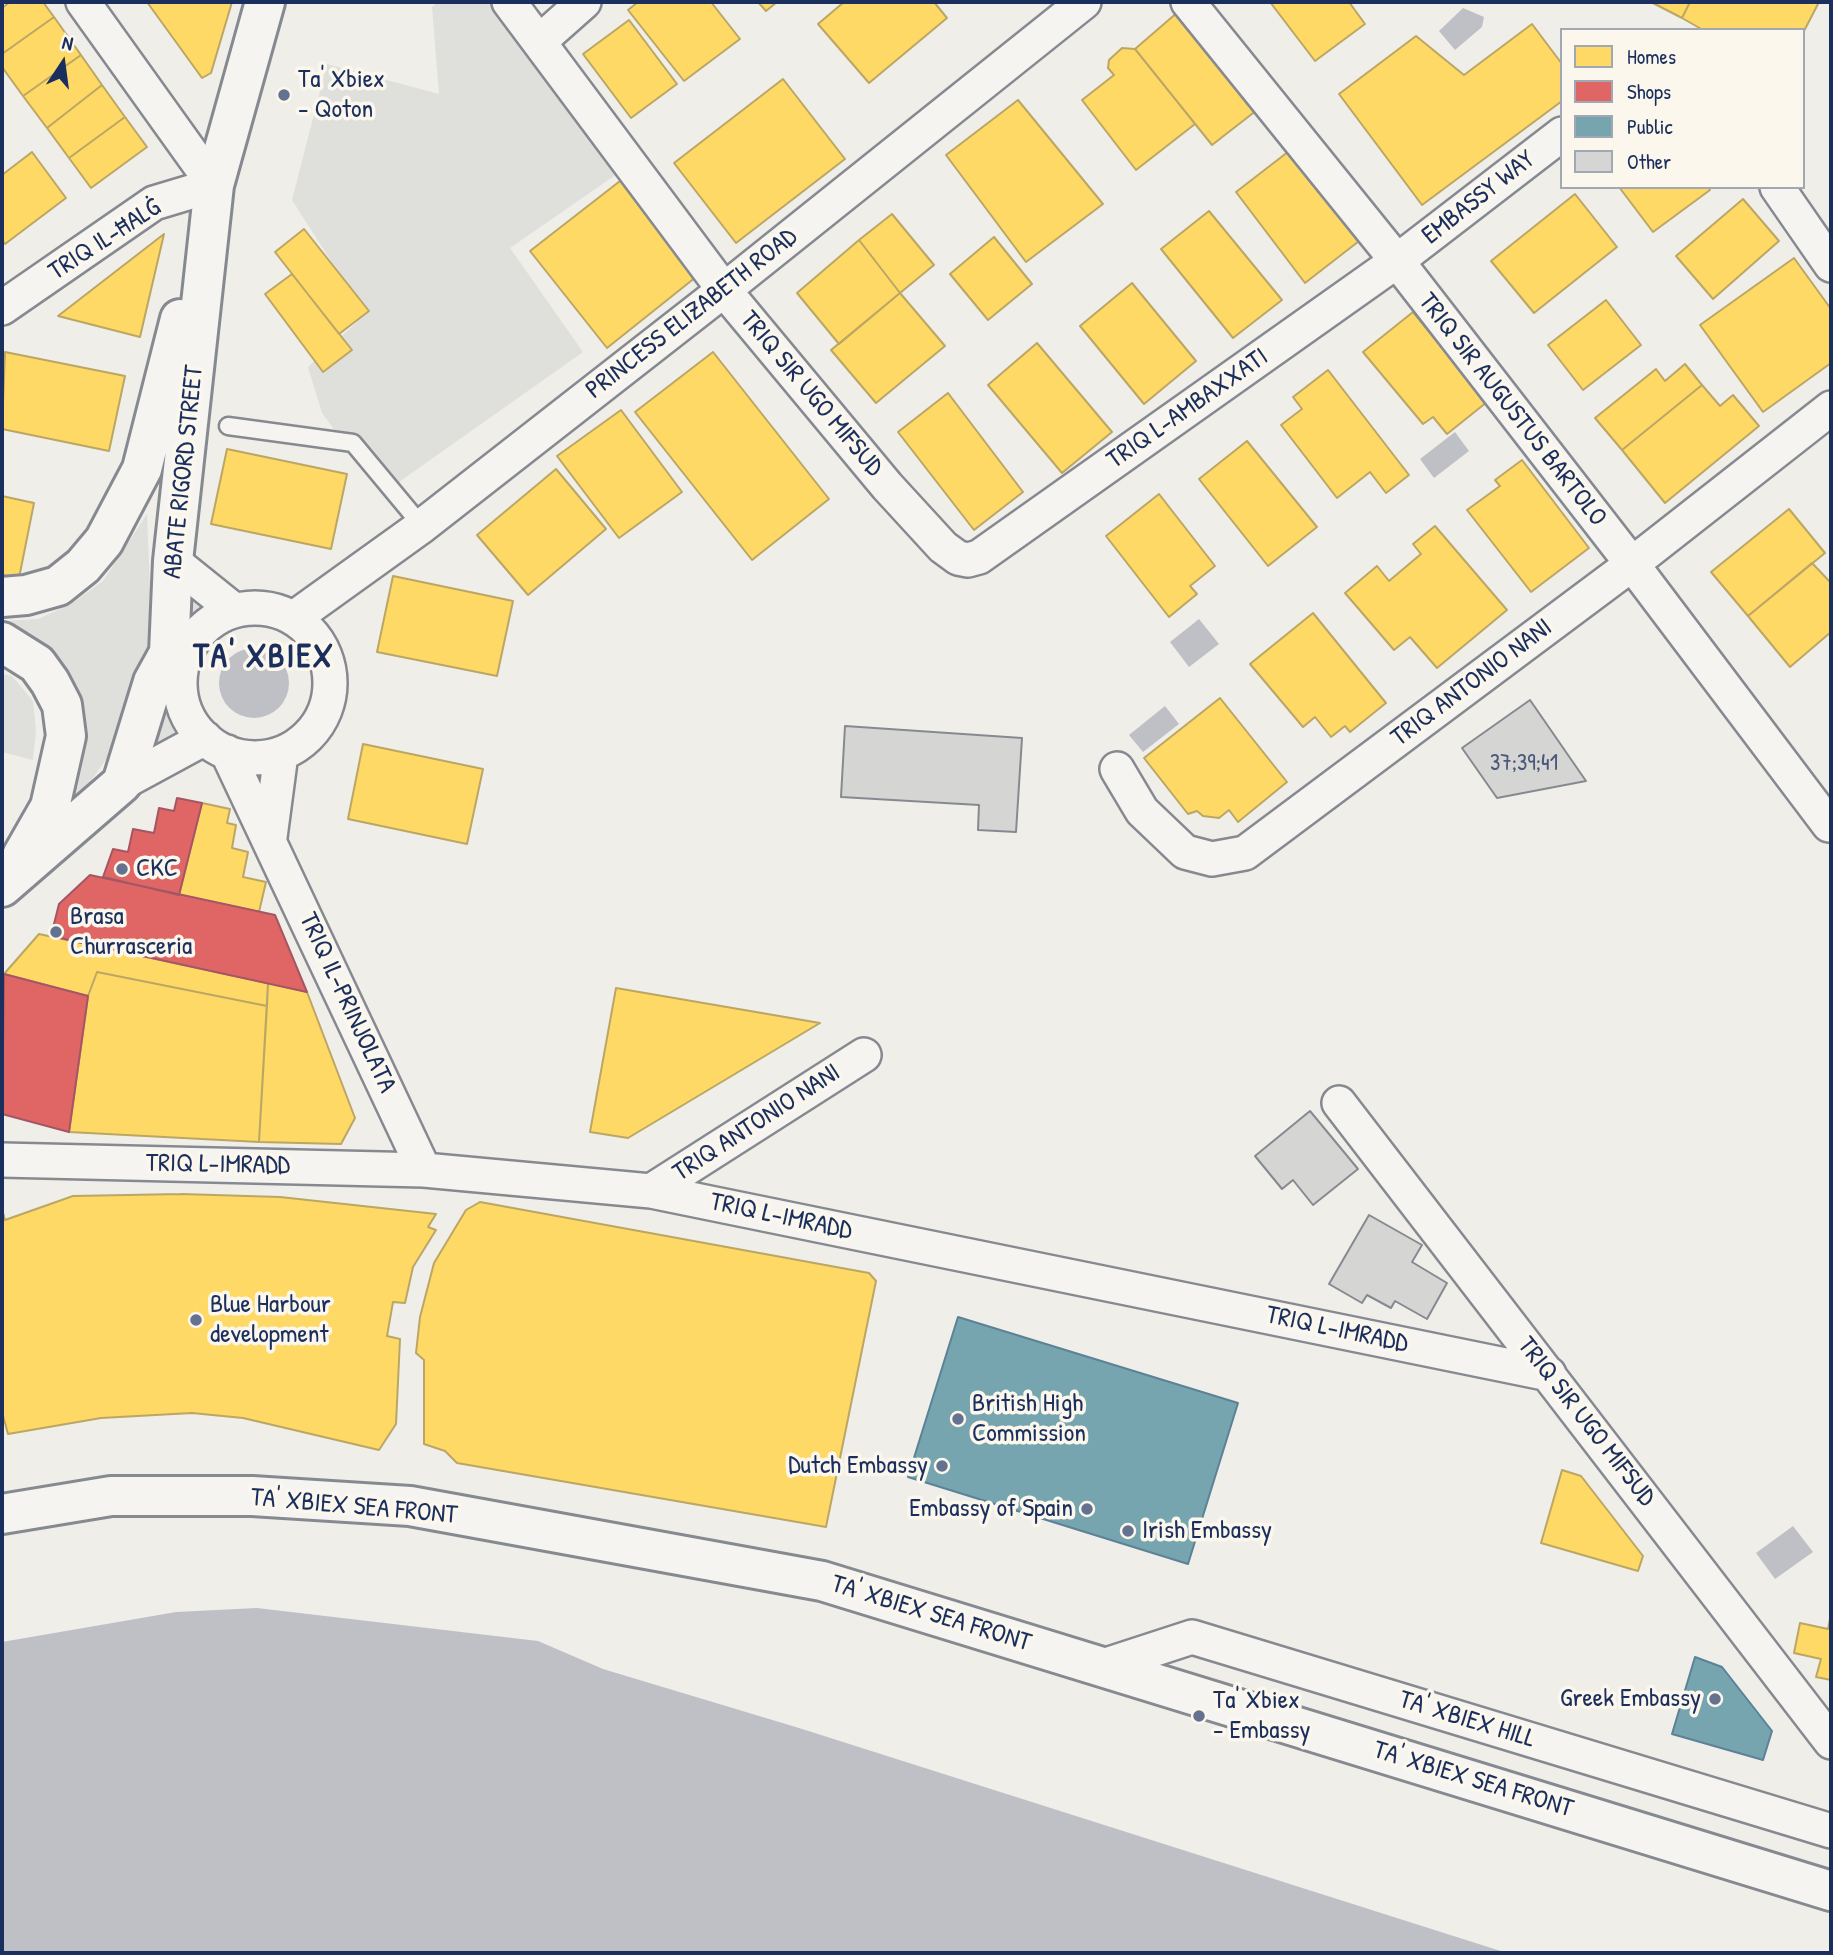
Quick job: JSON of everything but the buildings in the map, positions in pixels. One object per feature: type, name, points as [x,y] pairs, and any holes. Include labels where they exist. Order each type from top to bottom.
[{"type":"main road","name":"ABATE RIGORD STREET","points":[[122,783],[153,682],[169,653],[173,561],[214,185],[265,2]]},
{"type":"main road","points":[[2,597],[26,595],[58,586],[83,566],[104,541],[142,469],[214,185]]},
{"type":"main road","points":[[2,642],[37,664],[50,682],[62,705],[66,736],[50,807],[5,884]]},
{"type":"main road","points":[[5,884],[122,783]]},
{"type":"main road","name":"TA' XBIEX SEA FRONT","points":[[2,1514],[111,1496],[252,1496],[410,1506],[822,1581],[1831,1891]]},
{"type":"street","points":[[83,2],[214,185]]},
{"type":"street","name":"TRIQ SIR UGO MIFSUD","points":[[509,2],[724,290],[887,486],[943,547],[958,558],[968,560],[979,557]]},
{"type":"street","points":[[540,41],[584,2]]},
{"type":"street","name":"PRINCESS ELIZABETH ROAD","points":[[294,618],[422,526],[724,290],[1084,2]]},
{"type":"street","name":"TRIQ SIR AUGUSTUS BARTOLO","points":[[1188,2],[1396,261],[1632,564],[1829,825]]},
{"type":"street","name":"EMBASSY WAY","points":[[1396,261],[1560,136]]},
{"type":"street","name":"TRIQ IL-ĦALĠ","points":[[2,308],[154,203],[214,185]]},
{"type":"street","points":[[1778,189],[1831,265]]},
{"type":"street","name":"TRIQ L-AMBAXXATI","points":[[979,557],[1396,261]]},
{"type":"street","name":"TRIQ ANTONIO NANI","points":[[1116,769],[1143,811],[1185,852],[1212,859],[1245,853],[1632,564],[1831,408]]},
{"type":"street","points":[[173,561],[234,610]]},
{"type":"street","points":[[254,607],[275,610],[294,618],[312,633],[325,653],[331,676],[329,701],[319,723],[303,741],[281,754],[244,757],[216,745],[190,721],[182,700],[180,677],[185,655],[197,636],[213,620],[234,610],[254,607]]},
{"type":"street","points":[[122,783],[216,745]]},
{"type":"street","name":"TRIQ IL-PRINJOLATA","points":[[216,745],[270,837],[424,1170]]},
{"type":"street","points":[[270,837],[281,754]]},
{"type":"street","name":"TRIQ ANTONIO NANI","points":[[651,1191],[864,1055]]},
{"type":"street","name":"TRIQ SIR UGO MIFSUD","points":[[1339,1103],[1831,1742]]},
{"type":"street","name":"TRIQ L-IMRADD","points":[[2,1160],[424,1170],[651,1191],[1549,1374]]},
{"type":"street","name":"TA' XBIEX HILL","points":[[1104,1666],[1192,1637],[1831,1831]]},
{"type":"lane","points":[[228,426],[352,443],[422,526]]},
{"type":"shaded area","points":[[438,2],[491,2],[617,174],[510,248],[583,352],[382,494],[322,413],[308,367],[357,322],[354,297],[292,200],[327,64],[439,94],[432,7]]},
{"type":"shaded area","points":[[1463,8],[1484,17],[1482,27],[1455,50],[1439,31]]},
{"type":"shaded area","points":[[1455,432],[1469,451],[1434,478],[1420,459]]},
{"type":"shaded area","points":[[147,514],[152,641],[139,689],[115,747],[62,821],[69,686],[60,662],[32,641],[2,627],[2,621],[38,619],[71,604],[103,581]]},
{"type":"shaded area","points":[[176,590],[214,614],[187,643],[176,671],[177,706],[190,737],[140,749]]},
{"type":"shaded area","points":[[1199,619],[1219,644],[1189,667],[1170,642]]},
{"type":"shaded area","points":[[254,648],[279,658],[289,683],[279,708],[254,718],[229,708],[219,683],[229,658]]},
{"type":"shaded area","points":[[2,674],[12,676],[33,701],[36,731],[33,760],[2,752]]},
{"type":"shaded area","points":[[1165,706],[1179,724],[1143,752],[1129,735]]},
{"type":"shaded area","points":[[1793,1526],[1813,1552],[1775,1579],[1756,1553]]},
{"type":"shaded area","points":[[257,1608],[538,1641],[603,1669],[799,1728],[1507,1953],[2,1953],[2,1642],[176,1612]]},
{"type":"place","name":"Ta' Xbiex - Qoton","points":[[284,95]]},
{"type":"place","name":"CKC","points":[[122,869]]},
{"type":"place","name":"Brasa Churrasceria","points":[[56,932]]},
{"type":"place","name":"Blue Harbour development","points":[[196,1320]]},
{"type":"place","name":"British High Commission","points":[[958,1419]]},
{"type":"place","name":"Dutch Embassy","points":[[942,1466]]},
{"type":"place","name":"Embassy of Spain","points":[[1087,1509]]},
{"type":"place","name":"Irish Embassy","points":[[1128,1531]]},
{"type":"place","name":"Greek Embassy","points":[[1715,1699]]},
{"type":"place","name":"Ta' Xbiex - Embassy","points":[[1199,1716]]},
{"type":"district","name":"TA' XBIEX","points":[[264,658]]}]
